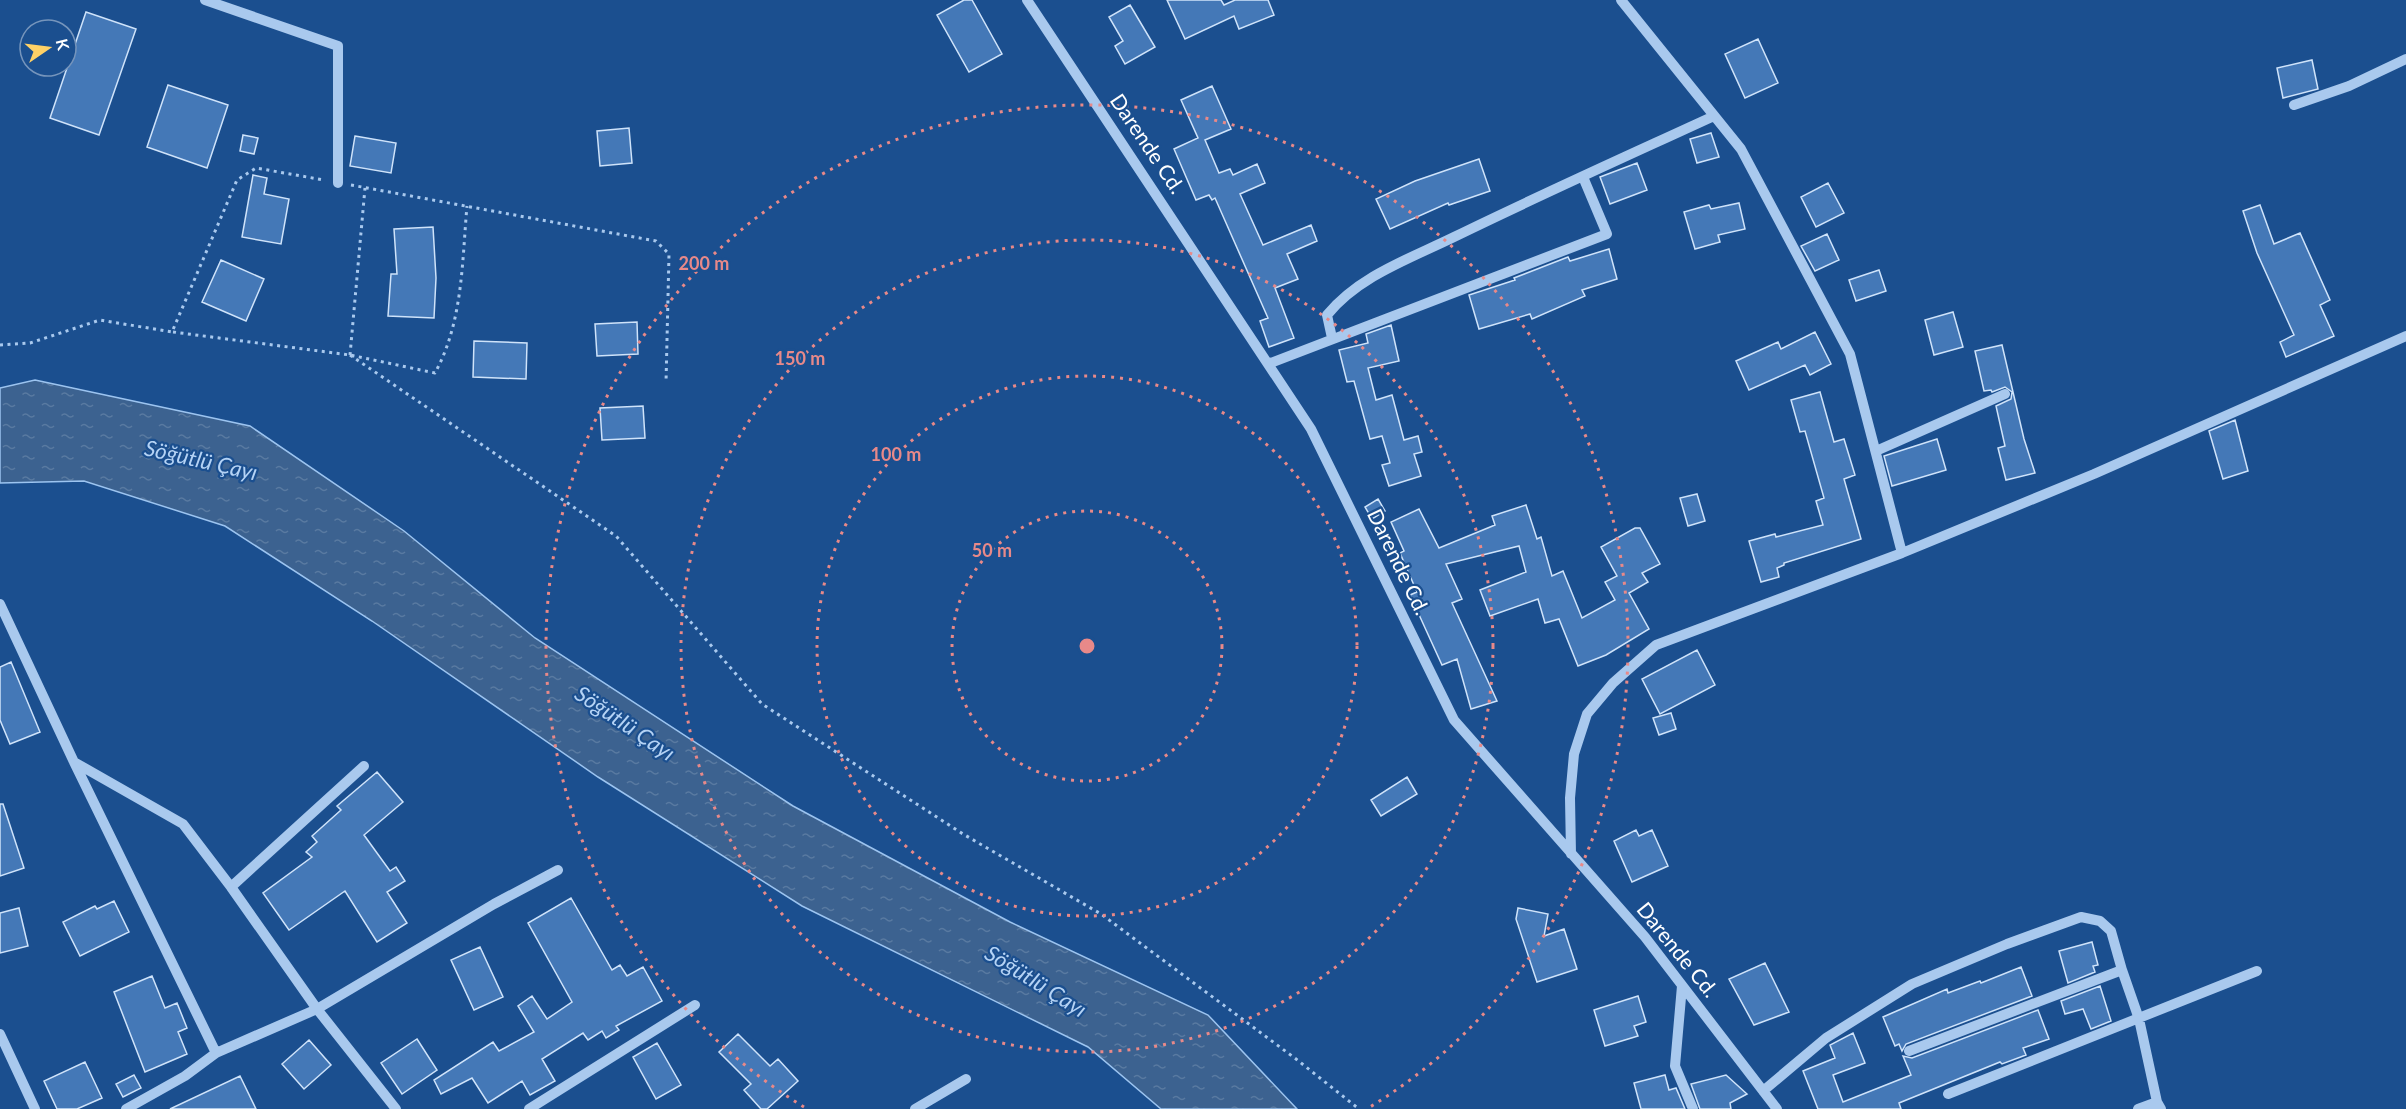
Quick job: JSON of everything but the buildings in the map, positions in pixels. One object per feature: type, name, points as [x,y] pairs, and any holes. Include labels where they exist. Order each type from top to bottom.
[{"type":"street","points":[[205,0],[338,46],[338,183]]},
{"type":"street","name":"Darende Cd.","points":[[1027,0],[1311,429],[1454,720],[1644,937],[1777,1109]]},
{"type":"street","points":[[1625,1],[1741,149],[1850,354],[1902,553]]},
{"type":"street","points":[[2294,105],[2349,86],[2406,59]]},
{"type":"street","points":[[1332,338],[1327,315],[1338,302],[1366,280],[1714,116]]},
{"type":"street","points":[[1268,364],[1607,234],[1583,177]]},
{"type":"street","points":[[1571,854],[1570,798],[1574,754],[1587,714],[1613,683],[1656,645],[1902,553],[2094,474],[2406,336]]},
{"type":"street","points":[[1875,451],[2005,394]]},
{"type":"street","points":[[0,604],[74,762],[216,1053]]},
{"type":"street","points":[[74,762],[183,824],[231,887],[317,1009],[396,1109]]},
{"type":"street","points":[[231,887],[364,766]]},
{"type":"street","points":[[126,1109],[185,1077],[216,1053],[317,1009],[494,903],[558,870]]},
{"type":"street","points":[[1763,1091],[1826,1038],[1912,984],[2007,944],[2081,917],[2100,921],[2111,931],[2139,1019],[2159,1105],[2138,1109]]},
{"type":"street","points":[[1909,1052],[2122,970]]},
{"type":"street","points":[[1948,1094],[2258,971]]},
{"type":"street","points":[[1682,986],[1675,1066],[1693,1109]]},
{"type":"street","points":[[529,1109],[694,1005]]},
{"type":"street","points":[[0,1034],[35,1109]]},
{"type":"street","points":[[915,1109],[966,1079]]},
{"type":"path","points":[[172,332],[237,180],[256,168],[656,241],[669,254],[666,383]]},
{"type":"path","points":[[350,355],[365,188]]},
{"type":"path","points":[[0,345],[30,343],[100,320],[172,332],[350,355],[435,373],[444,355],[458,307],[467,206]]},
{"type":"path","points":[[350,355],[616,536],[762,704],[963,834],[1101,914],[1296,1059],[1359,1109]]},
{"type":"water","name":"Söğütlü Çayı","points":[[35,380],[250,426],[404,531],[535,638],[793,806],[1010,922],[1208,1015],[1297,1109],[1161,1109],[1088,1047],[802,906],[598,777],[372,621],[225,526],[84,481],[0,483],[0,388]]}]
